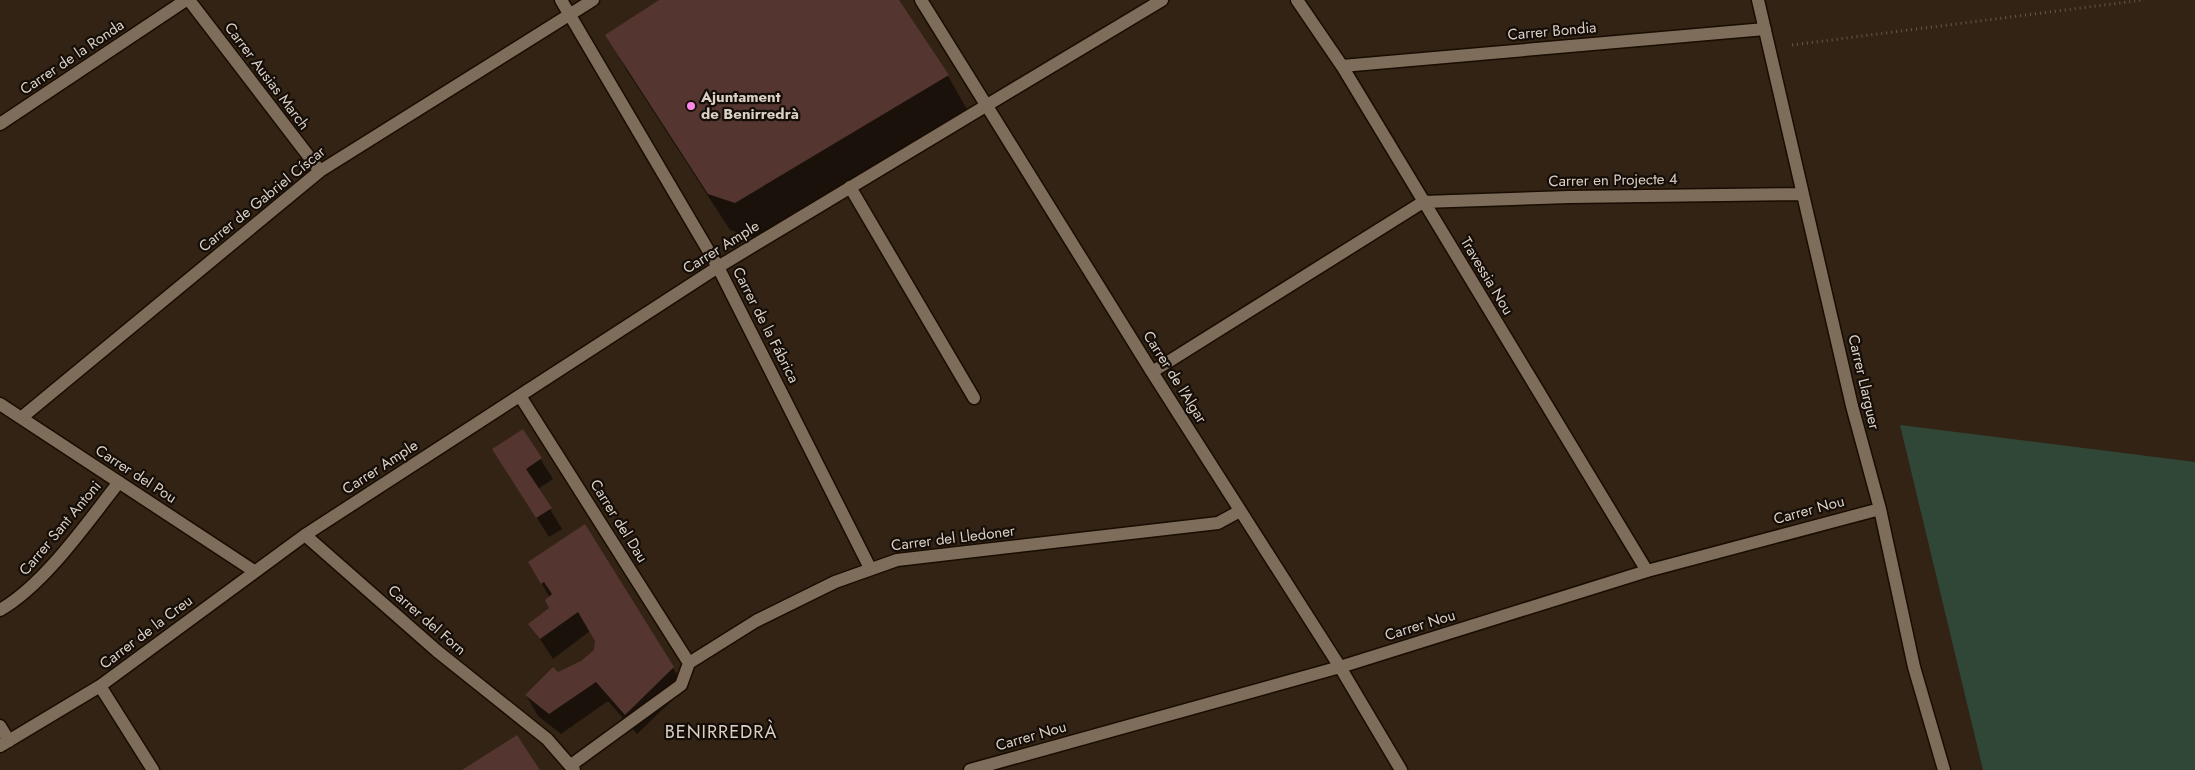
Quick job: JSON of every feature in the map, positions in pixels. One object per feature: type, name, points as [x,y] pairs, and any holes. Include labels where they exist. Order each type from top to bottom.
[{"type":"street","name":"Carrer de la Ronda","points":[[0,124],[188,0]]},
{"type":"street","name":"Carrer Ausias March","points":[[188,0],[320,171]]},
{"type":"street","name":"Carrer de la Fábrica","points":[[561,0],[718,267],[870,568]]},
{"type":"street","name":"Carrer de Gabriel Císcar","points":[[22,418],[320,171],[593,0]]},
{"type":"street","name":"Carrer de l'Algar","points":[[921,0],[1152,372],[1340,667],[1401,770]]},
{"type":"street","name":"Carrer Ample","points":[[305,535],[718,267],[1162,0]]},
{"type":"street","name":"Travessia Nou","points":[[1298,0],[1342,66],[1647,571]]},
{"type":"street","name":"Carrer Llarguer","points":[[1758,0],[1852,406],[1880,509],[1914,667],[1944,770]]},
{"type":"street","name":"Carrer Bondia","points":[[1342,66],[1765,29]]},
{"type":"street","points":[[850,187],[974,398]]},
{"type":"street","name":"Carrer en Projecte 4","points":[[1423,202],[1579,197],[1803,194]]},
{"type":"street","points":[[1152,372],[1423,202]]},
{"type":"street","name":"Carrer del Dau","points":[[520,396],[689,663]]},
{"type":"street","name":"Carrer del Pou","points":[[0,404],[254,571]]},
{"type":"street","name":"Carrer Sant Antoni","points":[[0,610],[24,595],[77,535],[119,482]]},
{"type":"street","name":"Carrer Nou","points":[[970,770],[1340,667],[1647,571],[1880,509]]},
{"type":"street","name":"Carrer del Lledoner","points":[[689,663],[756,621],[835,582],[897,560],[1218,523],[1240,511]]},
{"type":"street","name":"Carrer de la Creu","points":[[4,743],[100,686],[305,535]]},
{"type":"street","name":"Carrer del Forn","points":[[305,535],[437,651],[547,739],[573,768]]},
{"type":"street","points":[[573,768],[681,685],[689,663]]},
{"type":"street","points":[[100,686],[153,770]]},
{"type":"street","points":[[0,726],[4,743]]},
{"type":"path","points":[[1769,48],[2143,0]]},
{"type":"green space","points":[[1900,425],[2195,462],[2195,770],[1983,770]]},
{"type":"building","points":[[659,0],[899,0],[949,75],[735,203],[708,194],[605,35]]},
{"type":"building","points":[[523,429],[542,458],[526,469],[552,508],[536,518],[492,449]]},
{"type":"building","points":[[585,524],[674,667],[625,715],[596,682],[549,714],[525,695],[553,667],[558,672],[581,661],[594,650],[595,641],[578,612],[540,639],[528,624],[549,608],[545,600],[552,594],[544,582],[541,584],[528,562]]},
{"type":"building","points":[[517,735],[540,770],[462,770]]},
{"type":"place","name":"Ajuntament de Benirredrà","points":[[691,106]]},
{"type":"district","name":"BENIRREDRÀ","points":[[721,732]]}]
